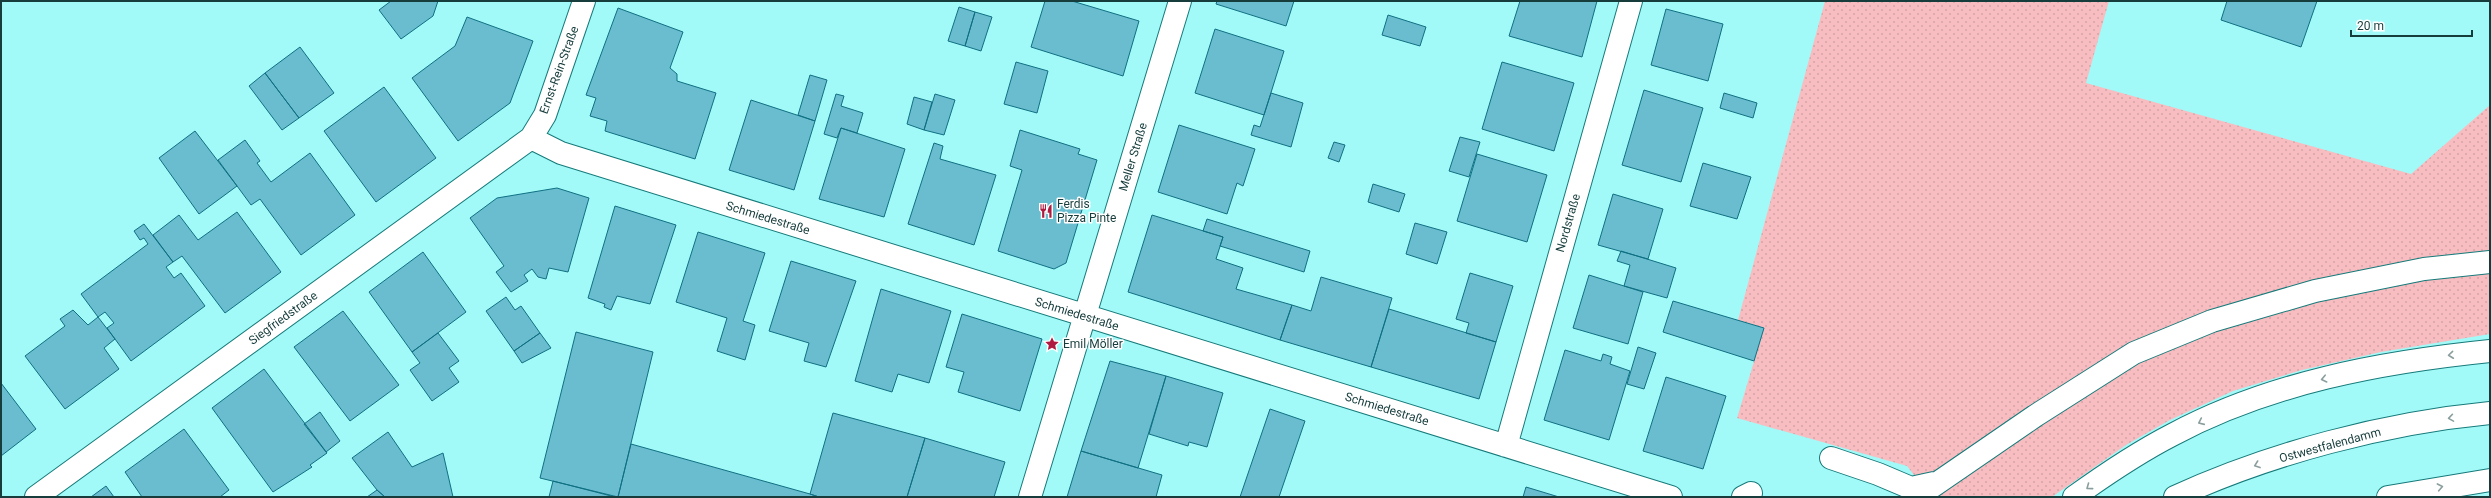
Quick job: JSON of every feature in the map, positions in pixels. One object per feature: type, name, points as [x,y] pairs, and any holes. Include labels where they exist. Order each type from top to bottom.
[{"type":"main road","name":"Ernst-Rein-Straße","points":[[531,138],[545,115],[584,1]]},
{"type":"main road","name":"Meller Straße","points":[[1030,497],[1180,1]]},
{"type":"main road","name":"Nordstraße","points":[[1506,446],[1631,1]]},
{"type":"main road","name":"Schmiedestraße","points":[[531,138],[561,153],[1085,317],[1671,497]]},
{"type":"main road","name":"Siegfriedstraße","points":[[36,497],[531,138]]},
{"type":"main road","points":[[1917,497],[1935,483],[2134,353],[2212,321],[2315,292],[2424,269],[2490,262]]},
{"type":"main road","points":[[2074,497],[2116,467],[2172,434],[2238,405],[2301,384],[2374,367],[2442,356],[2490,351]]},
{"type":"main road","name":"Ostwestfalendamm","points":[[2176,497],[2265,463],[2332,442],[2404,425],[2490,413]]},
{"type":"main road","points":[[1831,458],[1878,474],[1911,488],[1935,483]]},
{"type":"main road","points":[[2388,497],[2490,480]]},
{"type":"shaded area","points":[[1825,1],[2109,1],[2086,83],[2411,174],[2490,105],[2490,334],[2381,352],[2302,370],[2233,391],[2170,420],[2126,445],[2052,497],[1931,497],[1907,466],[1737,418],[1764,328],[1738,320]]},
{"type":"building","points":[[391,1],[438,1],[433,16],[401,39],[379,10]]},
{"type":"building","points":[[1045,1],[1072,1],[1139,21],[1123,76],[1031,47]]},
{"type":"building","points":[[1217,1],[1294,1],[1286,26],[1216,4]]},
{"type":"building","points":[[1520,1],[1597,1],[1582,57],[1509,36]]},
{"type":"building","points":[[2227,1],[2317,1],[2301,47],[2221,20]]},
{"type":"building","points":[[959,7],[975,12],[965,46],[948,41]]},
{"type":"building","points":[[618,8],[683,32],[670,68],[677,74],[677,81],[716,93],[695,159],[605,131],[607,121],[590,116],[596,98],[586,95]]},
{"type":"building","points":[[1666,9],[1723,24],[1708,81],[1651,65]]},
{"type":"building","points":[[975,12],[992,17],[981,51],[965,46]]},
{"type":"building","points":[[1388,15],[1426,27],[1420,46],[1382,35]]},
{"type":"building","points":[[467,17],[533,41],[510,103],[458,141],[412,78],[455,46]]},
{"type":"building","points":[[1215,29],[1284,51],[1264,115],[1195,93]]},
{"type":"building","points":[[300,47],[334,93],[299,118],[265,73]]},
{"type":"building","points":[[1016,62],[1048,71],[1037,113],[1004,104]]},
{"type":"building","points":[[1502,62],[1574,83],[1554,151],[1482,129]]},
{"type":"building","points":[[265,73],[299,118],[282,130],[249,86]]},
{"type":"building","points":[[810,75],[827,80],[815,121],[798,115]]},
{"type":"building","points":[[384,87],[436,158],[376,202],[324,131]]},
{"type":"building","points":[[1644,90],[1703,108],[1681,182],[1622,165]]},
{"type":"building","points":[[1271,93],[1303,103],[1291,147],[1251,135],[1254,125],[1260,127]]},
{"type":"building","points":[[1724,93],[1757,103],[1753,118],[1720,108]]},
{"type":"building","points":[[836,94],[844,96],[841,106],[863,113],[857,133],[841,128],[837,138],[824,134]]},
{"type":"building","points":[[935,94],[955,100],[944,135],[924,130]]},
{"type":"building","points":[[914,97],[932,102],[924,130],[907,124]]},
{"type":"building","points":[[751,100],[815,121],[794,190],[729,170]]},
{"type":"building","points":[[1179,125],[1255,149],[1243,186],[1237,183],[1227,214],[1158,192]]},
{"type":"building","points":[[841,128],[905,149],[884,217],[819,199]]},
{"type":"building","name":"Ferdis Pizza Pinte","points":[[1020,130],[1080,149],[1078,154],[1097,160],[1066,263],[1054,269],[998,251],[1022,170],[1010,166]]},
{"type":"building","points":[[195,131],[237,186],[199,214],[159,158]]},
{"type":"building","points":[[1460,137],[1480,142],[1469,177],[1449,171]]},
{"type":"building","points":[[245,140],[260,161],[257,163],[271,182],[310,153],[355,215],[301,255],[260,199],[251,205],[218,160]]},
{"type":"building","points":[[1334,142],[1345,145],[1339,162],[1328,158]]},
{"type":"building","points":[[934,143],[943,146],[940,159],[996,175],[974,245],[908,224]]},
{"type":"building","points":[[1477,154],[1547,175],[1527,242],[1457,221]]},
{"type":"building","points":[[1703,163],[1751,177],[1737,219],[1690,206]]},
{"type":"building","points":[[1373,184],[1405,194],[1399,212],[1368,202]]},
{"type":"building","points":[[557,188],[589,198],[568,272],[549,268],[546,279],[538,277],[532,269],[524,275],[528,281],[511,292],[496,272],[504,266],[470,218],[497,198]]},
{"type":"building","points":[[1613,194],[1663,209],[1648,259],[1598,245]]},
{"type":"building","points":[[615,206],[676,225],[650,304],[617,296],[611,310],[604,307],[605,304],[588,298]]},
{"type":"building","points":[[237,212],[281,272],[225,313],[182,256],[173,262],[153,235],[179,215],[198,240]]},
{"type":"building","points":[[1152,215],[1223,237],[1216,259],[1243,268],[1236,289],[1292,305],[1280,340],[1128,292]]},
{"type":"building","points":[[1207,219],[1310,251],[1304,272],[1220,246],[1223,237],[1203,231]]},
{"type":"building","points":[[1415,223],[1447,232],[1437,264],[1406,254]]},
{"type":"building","points":[[144,224],[173,262],[166,267],[174,278],[181,273],[205,306],[131,361],[107,328],[114,323],[105,312],[98,317],[81,294],[148,244],[144,238],[140,240],[134,231]]},
{"type":"building","points":[[698,232],[765,253],[743,321],[755,325],[745,360],[717,351],[727,318],[676,302]]},
{"type":"building","points":[[1621,251],[1676,268],[1667,298],[1624,286],[1630,265],[1617,261]]},
{"type":"building","points":[[423,252],[466,312],[412,352],[369,292]]},
{"type":"building","points":[[791,261],[856,281],[826,367],[804,361],[809,343],[769,331]]},
{"type":"building","points":[[1470,273],[1513,286],[1496,342],[1466,333],[1469,323],[1456,319]]},
{"type":"building","points":[[1589,275],[1643,292],[1628,344],[1573,328]]},
{"type":"building","points":[[1321,277],[1392,298],[1371,367],[1280,340],[1292,305],[1311,311]]},
{"type":"building","points":[[881,289],[951,311],[929,383],[898,374],[892,392],[855,381]]},
{"type":"building","points":[[506,297],[515,310],[521,306],[540,333],[514,351],[486,311]]},
{"type":"building","points":[[1673,301],[1764,328],[1754,361],[1663,332]]},
{"type":"building","points":[[1389,309],[1496,342],[1479,399],[1371,367]]},
{"type":"building","points":[[73,310],[88,325],[98,317],[115,339],[104,348],[119,369],[65,409],[25,356],[65,326],[60,319]]},
{"type":"building","points":[[343,311],[399,385],[350,421],[294,347]]},
{"type":"building","points":[[962,314],[1042,339],[1020,411],[958,392],[964,372],[946,367]]},
{"type":"building","points":[[576,332],[653,352],[618,497],[540,478]]},
{"type":"building","points":[[438,333],[459,361],[449,368],[459,382],[432,401],[410,370],[420,363],[412,352]]},
{"type":"building","points":[[540,333],[551,348],[522,363],[514,351]]},
{"type":"building","points":[[1638,347],[1656,353],[1644,389],[1627,384]]},
{"type":"building","points":[[1565,350],[1601,361],[1603,354],[1612,357],[1610,364],[1630,371],[1609,440],[1544,420]]},
{"type":"building","points":[[1110,361],[1166,376],[1138,468],[1081,451]]},
{"type":"building","points":[[264,369],[327,453],[310,465],[312,467],[273,492],[212,408]]},
{"type":"building","points":[[1166,376],[1223,393],[1207,447],[1189,442],[1188,446],[1149,434]]},
{"type":"building","points":[[1666,377],[1726,396],[1703,469],[1643,451]]},
{"type":"building","points":[[1,383],[36,429],[1,456]]},
{"type":"building","points":[[1270,409],[1305,421],[1279,497],[1240,497]]},
{"type":"building","points":[[320,412],[340,441],[326,452],[304,424]]},
{"type":"building","points":[[833,413],[925,438],[907,497],[819,497],[810,494]]},
{"type":"building","points":[[184,429],[229,490],[220,497],[142,497],[125,472]]},
{"type":"building","points":[[388,432],[412,467],[443,453],[453,497],[385,497],[377,490],[352,458]]},
{"type":"building","points":[[925,438],[1005,462],[994,497],[907,497]]},
{"type":"building","points":[[631,444],[810,494],[819,497],[618,497]]},
{"type":"building","points":[[1081,451],[1162,475],[1156,497],[1067,497]]},
{"type":"building","points":[[553,481],[615,497],[549,497]]},
{"type":"building","points":[[106,486],[114,497],[91,497]]},
{"type":"building","points":[[1526,487],[1559,497],[1523,497]]},
{"type":"building","points":[[377,490],[385,497],[367,497]]},
{"type":"place","name":"Ferdis Pizza Pinte","points":[[1046,211]]},
{"type":"place","name":"Emil Möller","points":[[1052,344]]}]
